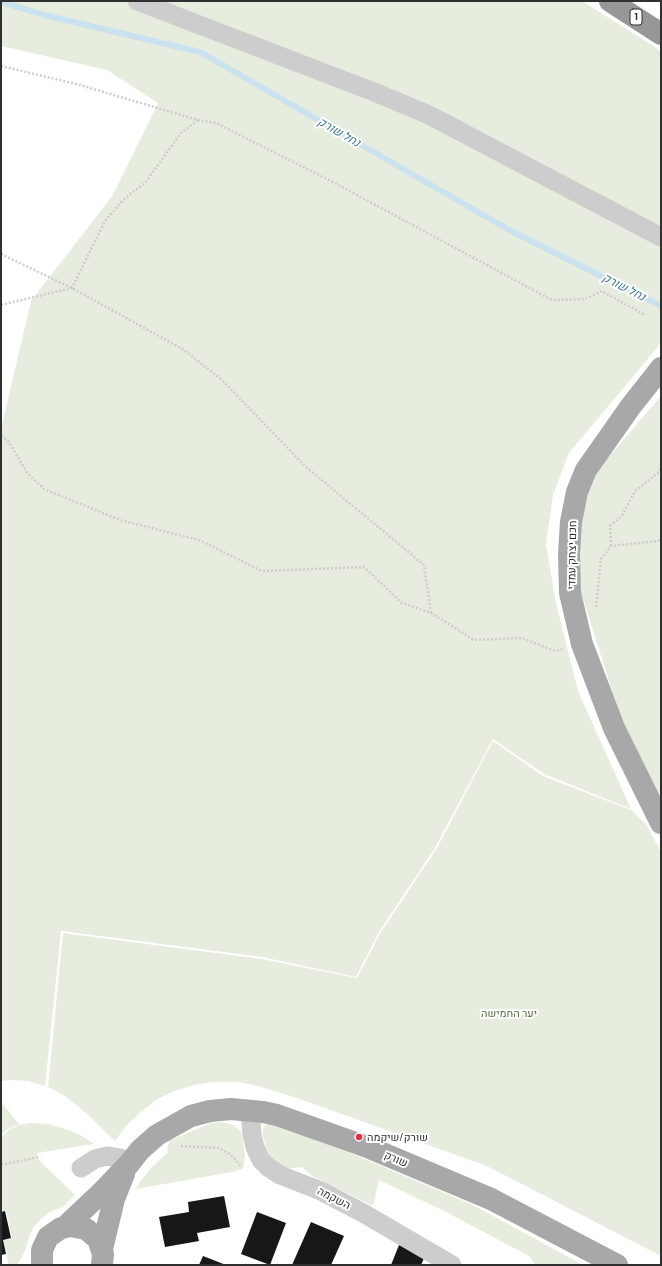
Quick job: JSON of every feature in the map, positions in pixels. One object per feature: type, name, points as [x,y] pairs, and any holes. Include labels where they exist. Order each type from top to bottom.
[{"type":"highway","name":"1","points":[[610,1],[661,34]]},
{"type":"main road","name":"חכם יצחק עמדי","points":[[661,368],[586,470],[577,492],[571,522],[569,554],[570,593],[582,644],[614,728],[661,823]]},
{"type":"main road","name":"שורק","points":[[42,1265],[41,1255],[46,1241],[52,1233],[66,1226],[157,1134],[191,1116],[210,1111],[231,1109],[250,1110],[277,1115],[370,1148],[491,1199],[617,1265]]},
{"type":"main road","name":"שורק","points":[[102,1261],[114,1199],[120,1181],[129,1164]]},
{"type":"main road","points":[[66,1226],[76,1226],[91,1232],[98,1239],[102,1261]]},
{"type":"street","points":[[137,1],[374,92],[429,115],[661,237]]},
{"type":"street","name":"השקמה","points":[[250,1110],[252,1135],[255,1148],[261,1160],[268,1168],[280,1175],[321,1191],[452,1265]]},
{"type":"street","points":[[81,1168],[95,1159],[107,1156],[120,1158],[129,1164]]},
{"type":"path","points":[[1,66],[80,85],[198,120],[216,123],[314,173],[552,300],[585,299],[602,291],[644,315]]},
{"type":"path","points":[[72,288],[105,221],[125,198],[145,183],[181,133],[198,120]]},
{"type":"path","points":[[1,254],[72,288],[184,350],[222,380],[306,467],[424,565],[431,613]]},
{"type":"path","points":[[1,305],[72,288]]},
{"type":"path","points":[[1,436],[9,442],[27,472],[44,489],[120,520],[199,540],[262,571],[364,567],[402,604],[431,613],[474,640],[522,638],[555,651],[582,644]]},
{"type":"path","points":[[596,609],[601,558],[611,546],[610,526],[622,516],[635,491],[659,472],[661,467]]},
{"type":"path","points":[[611,546],[658,541],[661,539]]},
{"type":"path","points":[[175,1146],[201,1146],[218,1148],[230,1154],[240,1165],[261,1160]]},
{"type":"path","points":[[1,1165],[38,1157]]},
{"type":"green space","points":[[1,1],[582,1],[658,49],[661,53],[661,343],[569,453],[553,495],[546,544],[556,603],[578,691],[631,809],[544,774],[493,739],[436,846],[379,932],[356,977],[262,957],[61,931],[45,1086],[28,1081],[1,1081],[1,429],[31,301],[113,195],[158,103],[107,70],[1,46]]},
{"type":"green space","points":[[661,396],[661,802],[620,716],[577,580],[583,507],[600,467]]},
{"type":"green space","name":"יער החמישה","points":[[493,741],[543,776],[631,810],[646,824],[661,852],[661,1256],[487,1166],[297,1098],[258,1086],[239,1082],[214,1082],[194,1085],[172,1092],[156,1100],[143,1110],[126,1126],[115,1141],[87,1114],[65,1096],[48,1087],[63,933],[262,959],[357,978],[381,932],[437,848]]},
{"type":"green space","points":[[1,1102],[19,1124],[8,1129],[1,1135]]},
{"type":"green space","points":[[224,1122],[234,1125],[241,1131],[245,1155],[243,1169],[136,1189],[150,1169],[167,1153],[169,1141],[211,1123]]},
{"type":"green space","points":[[31,1123],[48,1124],[66,1129],[82,1136],[94,1144],[37,1153],[39,1160],[75,1195],[63,1207],[50,1212],[41,1219],[33,1228],[26,1249],[17,1265],[9,1265],[3,1240],[12,1238],[6,1211],[1,1212],[1,1137],[9,1130],[19,1125]]},
{"type":"green space","points":[[274,1123],[372,1162],[475,1206],[583,1265],[535,1265],[529,1256],[442,1210],[379,1180],[373,1206],[312,1176],[302,1167],[285,1169],[274,1163],[266,1148],[262,1131],[265,1125]]},
{"type":"building","points":[[224,1196],[230,1227],[197,1233],[199,1241],[165,1247],[159,1217],[189,1212],[188,1202]]},
{"type":"building","points":[[5,1211],[11,1238],[3,1240],[6,1254],[1,1255],[1,1212]]},
{"type":"building","points":[[257,1212],[286,1223],[270,1265],[241,1254]]},
{"type":"building","points":[[311,1222],[344,1236],[331,1265],[292,1265]]},
{"type":"building","points":[[399,1245],[425,1256],[421,1265],[391,1265]]},
{"type":"building","points":[[203,1256],[226,1265],[199,1265]]},
{"type":"waterway","name":"נחל שורק","points":[[1,2],[44,15],[200,52],[511,231],[661,306]]},
{"type":"place","name":"שורק/שיקמה","points":[[359,1137]]}]
